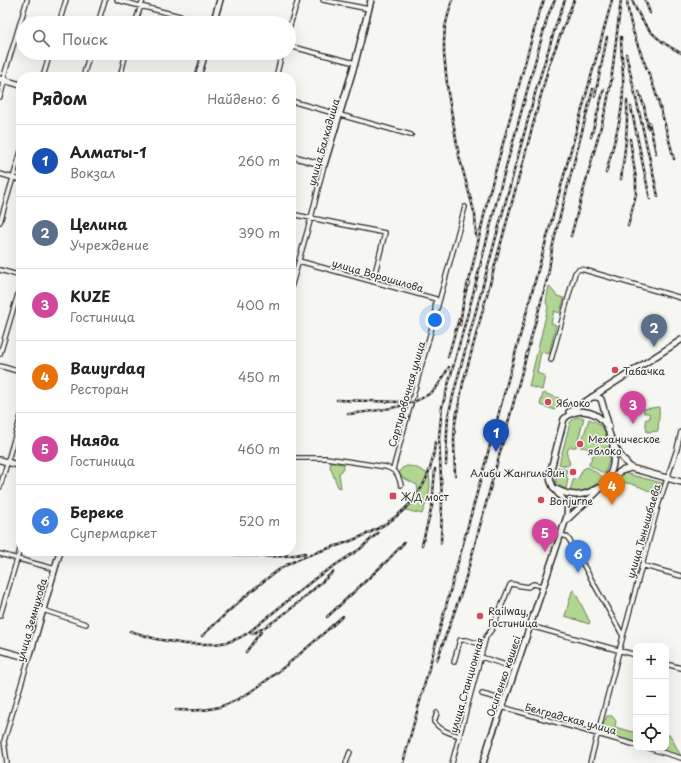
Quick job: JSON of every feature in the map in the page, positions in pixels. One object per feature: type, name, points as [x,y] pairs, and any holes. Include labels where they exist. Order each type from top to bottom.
[{"type":"main road","points":[[215,16],[220,0]]},
{"type":"main road","name":"улица Балкадиша","points":[[324,165],[355,63],[371,0]]},
{"type":"main road","points":[[200,72],[203,60]]},
{"type":"main road","points":[[3,80],[16,84]]},
{"type":"main road","points":[[296,157],[324,165]]},
{"type":"main road","points":[[565,523],[567,506],[565,501],[553,488],[550,482],[550,473],[564,419],[569,412],[681,340]]},
{"type":"main road","points":[[604,409],[603,395],[610,385]]},
{"type":"main road","points":[[565,523],[603,484],[610,475],[612,466],[612,441],[604,409],[601,399],[595,396],[592,397]]},
{"type":"main road","points":[[564,419],[568,415],[575,412],[584,412],[598,417],[604,422],[622,459],[632,468],[681,482]]},
{"type":"main road","points":[[0,460],[16,465]]},
{"type":"main road","points":[[553,488],[565,494],[581,495],[596,489],[621,471],[632,468]]},
{"type":"main road","name":"Осипенко көшесі","points":[[483,763],[565,523]]},
{"type":"main road","name":"улица Земнухова","points":[[29,658],[59,556]]},
{"type":"main road","points":[[0,650],[29,658]]},
{"type":"street","points":[[22,16],[27,0]]},
{"type":"street","points":[[62,16],[66,0]]},
{"type":"street","points":[[100,16],[105,0]]},
{"type":"street","points":[[117,0],[180,16]]},
{"type":"street","points":[[136,16],[143,0]]},
{"type":"street","points":[[293,16],[298,0]]},
{"type":"street","points":[[323,0],[369,9]]},
{"type":"street","points":[[0,97],[4,76],[16,36]]},
{"type":"street","points":[[296,48],[355,63]]},
{"type":"street","points":[[44,72],[48,60]]},
{"type":"street","points":[[84,72],[88,60]]},
{"type":"street","points":[[121,72],[124,60]]},
{"type":"street","points":[[277,72],[280,60]]},
{"type":"street","points":[[296,102],[410,135]]},
{"type":"street","name":"улица Балкадиша","points":[[296,270],[324,165]]},
{"type":"street","points":[[0,222],[16,168]]},
{"type":"street","points":[[0,174],[16,179]]},
{"type":"street","name":"Сортировочная улица","points":[[393,469],[465,207]]},
{"type":"street","points":[[296,215],[385,233],[373,282]]},
{"type":"street","name":"улица Ворошилова","points":[[299,261],[436,299],[435,317]]},
{"type":"street","points":[[551,360],[575,273],[578,270],[581,269],[681,298]]},
{"type":"street","points":[[0,270],[16,275]]},
{"type":"street","points":[[0,354],[16,301]]},
{"type":"street","points":[[0,366],[16,371]]},
{"type":"street","points":[[0,487],[16,432]]},
{"type":"street","name":"улица Тынышбаева","points":[[619,650],[641,565],[681,432]]},
{"type":"street","points":[[296,458],[326,458],[386,467],[393,469],[397,473],[400,485]]},
{"type":"street","points":[[560,534],[567,537],[570,541],[623,636]]},
{"type":"street","points":[[0,554],[55,569]]},
{"type":"street","points":[[0,616],[18,556]]},
{"type":"street","points":[[641,565],[681,576]]},
{"type":"street","name":"улица Станционная","points":[[452,763],[483,645],[486,637],[492,629],[510,585],[528,587],[533,584],[543,586]]},
{"type":"street","points":[[43,610],[86,624]]},
{"type":"street","points":[[530,626],[633,654]]},
{"type":"street","points":[[454,662],[460,640],[467,640],[483,645]]},
{"type":"street","points":[[590,763],[619,650]]},
{"type":"street","points":[[481,657],[515,668]]},
{"type":"street","name":"улица Земнухова","points":[[7,763],[2,741],[29,658]]},
{"type":"street","points":[[669,665],[681,668]]},
{"type":"street","points":[[482,694],[504,700]]},
{"type":"street","name":"Белградская улица","points":[[502,707],[633,744]]},
{"type":"street","points":[[437,713],[434,722],[436,725],[443,730],[460,736]]},
{"type":"street","points":[[658,751],[681,758]]},
{"type":"street","points":[[346,763],[350,752]]},
{"type":"green space","points":[[549,286],[557,296],[564,298],[560,313],[554,311],[551,323],[556,325],[549,354],[541,352],[537,373],[545,376],[542,390],[529,386],[548,307],[546,302]]},
{"type":"green space","points":[[543,393],[559,398],[555,410],[540,405]]},
{"type":"green space","points":[[659,407],[658,431],[647,432],[645,420],[650,418],[649,413],[644,413],[643,409]]},
{"type":"green space","points":[[577,417],[584,418],[576,447],[571,447],[568,449],[567,455],[570,464],[567,466],[559,464],[570,423]]},
{"type":"green space","points":[[589,419],[604,429],[608,437],[610,447],[591,453],[587,448],[580,447]]},
{"type":"green space","points":[[610,450],[605,474],[589,465],[592,456]]},
{"type":"green space","points":[[331,463],[345,464],[342,471],[339,473],[341,488],[338,487],[330,467]]},
{"type":"green space","points":[[407,466],[424,471],[429,475],[429,491],[422,514],[406,510],[419,497],[417,485],[403,478],[399,474],[402,468]]},
{"type":"green space","points":[[558,467],[567,470],[566,475],[568,479],[566,489],[559,485],[556,481]]},
{"type":"green space","points":[[588,467],[603,477],[597,484],[589,489],[580,492],[570,491],[573,480],[578,479],[583,469]]},
{"type":"green space","points":[[624,473],[662,483],[658,497],[640,487],[621,483],[619,491],[612,498],[608,494],[616,480]]},
{"type":"green space","points":[[574,590],[590,622],[589,624],[565,616],[572,591]]},
{"type":"green space","points":[[607,716],[612,716],[616,721],[615,727],[633,732],[633,742],[600,732]]},
{"type":"green space","points":[[669,735],[670,735],[681,756],[664,751],[669,751]]},
{"type":"railway","points":[[452,0],[445,27],[444,54],[448,93],[459,156],[475,215],[476,236]]},
{"type":"railway","points":[[468,286],[488,198],[538,16],[544,0]]},
{"type":"railway","points":[[441,543],[442,500],[439,437],[442,407],[548,15],[555,0]]},
{"type":"railway","points":[[446,465],[448,416],[455,388],[536,90],[565,0]]},
{"type":"railway","points":[[455,475],[455,423],[463,383],[550,62],[574,0]]},
{"type":"railway","points":[[403,763],[612,0]]},
{"type":"railway","points":[[571,236],[606,108],[611,82],[621,0]]},
{"type":"railway","points":[[627,0],[633,32],[655,91],[674,159]]},
{"type":"railway","points":[[632,0],[645,25],[651,32],[664,43],[681,53]]},
{"type":"railway","points":[[645,0],[650,13]]},
{"type":"railway","points":[[595,96],[607,37]]},
{"type":"railway","points":[[606,173],[623,100],[621,37]]},
{"type":"railway","points":[[626,54],[658,196]]},
{"type":"railway","points":[[437,660],[463,588],[548,276],[557,228],[593,89]]},
{"type":"railway","points":[[591,137],[604,89]]},
{"type":"railway","points":[[639,92],[644,106],[648,128]]},
{"type":"railway","points":[[621,179],[626,140],[627,101]]},
{"type":"railway","points":[[631,107],[650,199]]},
{"type":"railway","points":[[649,122],[656,153]]},
{"type":"railway","points":[[628,226],[636,194],[636,180],[630,139]]},
{"type":"railway","points":[[460,325],[468,282]]},
{"type":"railway","points":[[448,357],[459,319]]},
{"type":"railway","points":[[348,414],[395,407],[418,400],[428,395],[436,388],[449,367]]},
{"type":"railway","points":[[337,400],[402,402]]},
{"type":"railway","points":[[202,636],[250,592],[280,569],[302,558],[342,544],[377,529],[406,508],[417,495],[426,480],[432,462],[435,442]]},
{"type":"railway","points":[[422,545],[432,506],[435,469]]},
{"type":"railway","points":[[130,631],[156,639],[185,644],[215,644],[228,642],[239,638],[248,633],[317,577],[360,549],[378,533]]},
{"type":"railway","points":[[327,617],[404,543]]},
{"type":"railway","points":[[296,555],[305,553]]},
{"type":"railway","points":[[260,556],[273,556]]},
{"type":"railway","points":[[273,556],[285,556]]},
{"type":"railway","points":[[252,634],[285,614],[333,572]]},
{"type":"railway","points":[[176,710],[187,711],[214,708],[226,705],[244,696],[287,665],[343,616]]},
{"type":"railway","points":[[246,652],[261,632]]},
{"type":"place","name":"Целина","points":[[654,347]]},
{"type":"place","name":"Табачка","points":[[615,370]]},
{"type":"place","name":"Яблоко","points":[[548,402]]},
{"type":"place","name":"KUZE","points":[[633,424]]},
{"type":"place","name":"Механическое яблоко","points":[[580,444]]},
{"type":"place","name":"Алматы-1","points":[[496,452]]},
{"type":"place","name":"Алиби Жангильдин","points":[[573,472]]},
{"type":"place","name":"Ж/Д мост","points":[[393,496]]},
{"type":"place","name":"Bonjurne","points":[[541,500]]},
{"type":"place","name":"Bauyrdaq","points":[[612,505]]},
{"type":"place","name":"Наяда","points":[[545,552]]},
{"type":"place","name":"Береке","points":[[578,573]]},
{"type":"place","name":"Railway, Гостиница","points":[[480,616]]}]
